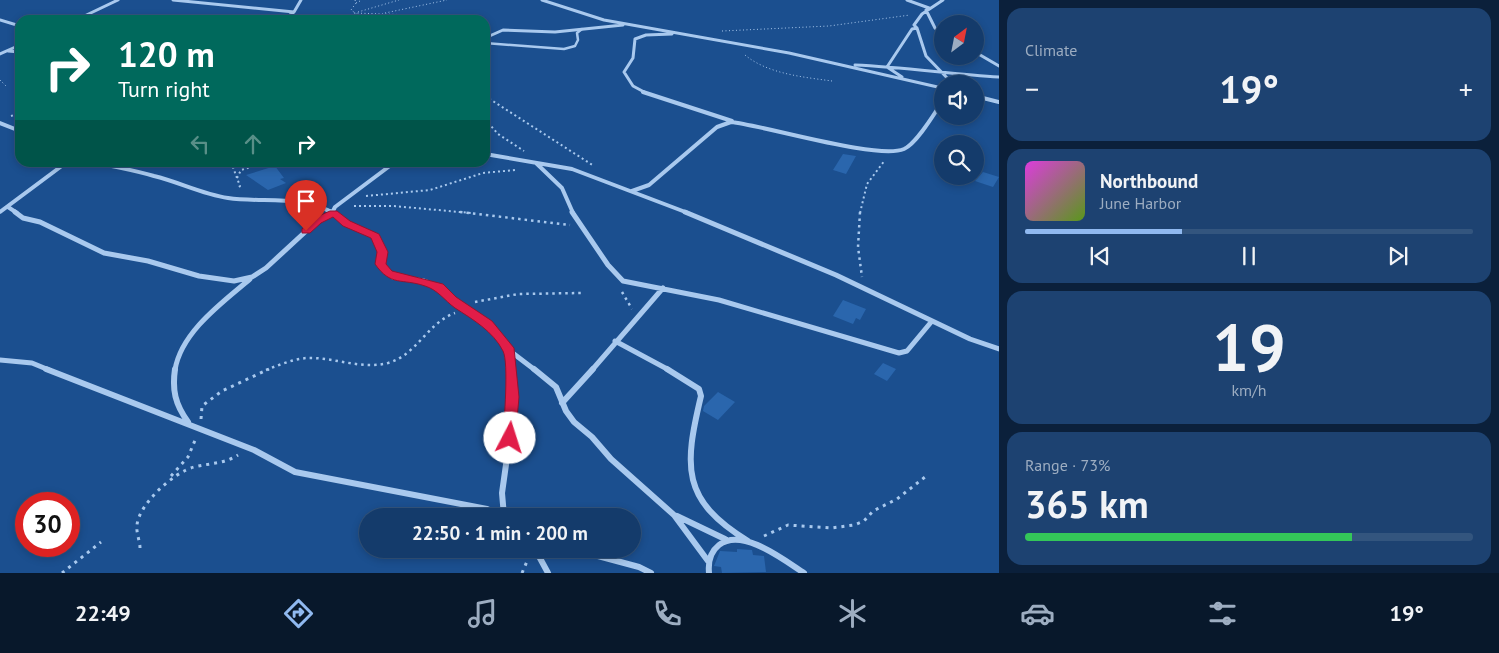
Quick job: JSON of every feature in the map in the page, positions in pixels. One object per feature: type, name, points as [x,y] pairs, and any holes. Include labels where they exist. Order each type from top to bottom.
[{"type":"street","points":[[86,15],[118,0]]},
{"type":"street","points":[[173,0],[294,12]]},
{"type":"street","points":[[290,15],[301,0]]},
{"type":"street","points":[[542,0],[590,16],[729,41],[934,86]]},
{"type":"street","points":[[907,0],[928,9],[934,25]]},
{"type":"street","points":[[944,0],[928,9],[914,25],[917,28],[926,56],[944,75]]},
{"type":"street","points":[[0,20],[15,24]]},
{"type":"street","points":[[491,35],[555,32],[628,24]]},
{"type":"street","points":[[887,67],[912,28],[917,28]]},
{"type":"street","points":[[490,33],[519,29],[555,32]]},
{"type":"street","points":[[491,35],[498,31]]},
{"type":"street","points":[[690,35],[646,35],[635,39],[633,58],[624,72],[633,86],[666,101],[747,124],[866,150],[897,151],[906,148],[934,115]]},
{"type":"street","points":[[0,54],[15,48]]},
{"type":"street","points":[[8,51],[15,52]]},
{"type":"street","points":[[984,57],[999,66]]},
{"type":"street","points":[[840,64],[999,77]]},
{"type":"street","points":[[887,67],[907,80]]},
{"type":"street","points":[[984,98],[999,102]]},
{"type":"street","points":[[631,192],[649,185],[717,126],[731,122],[747,124]]},
{"type":"street","points":[[0,123],[15,130]]},
{"type":"street","points":[[490,155],[572,169],[757,242],[999,349]]},
{"type":"street","points":[[535,162],[562,188],[576,218],[608,265],[623,281],[719,300],[899,353],[907,351],[932,321]]},
{"type":"street","points":[[0,212],[60,167]]},
{"type":"street","points":[[116,167],[156,176],[172,183],[227,198],[310,204],[334,210],[346,224],[376,236],[383,252],[381,264],[388,274],[393,277],[439,287],[456,303],[488,324],[510,351],[556,387],[562,403],[574,422],[592,437],[611,459],[674,515],[708,561],[709,573]]},
{"type":"street","points":[[188,423],[176,405],[172,386],[182,349],[195,329],[252,277],[277,259],[317,221],[390,167]]},
{"type":"street","points":[[8,207],[23,218],[40,222],[104,253],[220,280],[234,281],[252,277]]},
{"type":"street","points":[[562,403],[578,388],[614,341],[663,288]]},
{"type":"street","points":[[614,341],[677,374],[699,389],[700,396],[690,445],[690,468],[706,509],[717,520],[748,541],[804,573]]},
{"type":"street","points":[[502,508],[502,493],[512,422],[510,351]]},
{"type":"street","points":[[0,360],[32,363],[258,452],[295,472],[481,508]]},
{"type":"street","points":[[674,515],[725,540],[748,541]]},
{"type":"street","points":[[708,561],[714,550],[725,540]]},
{"type":"street","points":[[540,558],[548,573]]},
{"type":"street","points":[[606,558],[639,567],[651,573]]},
{"type":"lane","points":[[490,43],[564,50],[575,46],[578,40],[578,33],[582,29]]},
{"type":"path","points":[[357,15],[351,10],[356,3],[362,0]]},
{"type":"path","points":[[354,13],[399,0]]},
{"type":"path","points":[[378,14],[447,0]]},
{"type":"path","points":[[354,13],[413,15]]},
{"type":"path","points":[[715,31],[829,26],[922,14]]},
{"type":"path","points":[[729,41],[739,48],[750,60],[759,64],[806,77],[832,81]]},
{"type":"path","points":[[0,80],[6,86]]},
{"type":"path","points":[[490,100],[515,118],[578,154],[600,170]]},
{"type":"path","points":[[347,198],[430,190],[483,173],[516,170],[535,162],[518,146],[498,134],[490,125]]},
{"type":"path","points":[[864,288],[857,240],[858,213],[876,168],[897,151]]},
{"type":"path","points":[[232,167],[240,186],[236,190]]},
{"type":"path","points":[[237,178],[241,170],[251,167]]},
{"type":"path","points":[[334,210],[362,205],[393,206],[496,215],[525,221],[583,227]]},
{"type":"path","points":[[623,281],[621,288],[637,318]]},
{"type":"path","points":[[456,303],[483,302],[518,294],[582,293]]},
{"type":"path","points":[[140,548],[137,524],[140,515],[188,458],[200,429],[201,408],[204,403],[233,384],[300,358],[362,364],[385,364],[396,360],[415,347],[444,316],[469,310]]},
{"type":"path","points":[[172,476],[188,468],[224,463],[240,453],[258,452]]},
{"type":"path","points":[[748,541],[772,534],[788,525],[831,528],[854,525],[864,520],[873,511],[897,499],[925,477]]},
{"type":"path","points":[[62,573],[101,542]]},
{"type":"path","points":[[522,573],[528,558]]},
{"type":"building","points":[[843,154],[856,156],[846,174],[833,170]]},
{"type":"building","points":[[276,167],[284,178],[280,179],[286,183],[268,190],[246,175]]},
{"type":"building","points":[[984,172],[999,177],[993,187],[984,184]]},
{"type":"building","points":[[843,300],[866,309],[860,320],[856,318],[853,324],[833,316]]},
{"type":"building","points":[[883,363],[896,369],[887,381],[874,374]]},
{"type":"building","points":[[718,392],[735,402],[718,420],[703,411],[704,406]]},
{"type":"building","points":[[737,549],[752,550],[753,555],[764,556],[766,572],[722,573],[721,567],[714,566],[720,551],[737,552]]},
{"type":"route","points":[[306,231],[317,221],[334,213],[346,224],[376,236],[383,252],[381,264],[388,274],[393,277],[424,281],[439,287],[452,300],[488,324],[510,351],[512,422],[510,438]]}]
